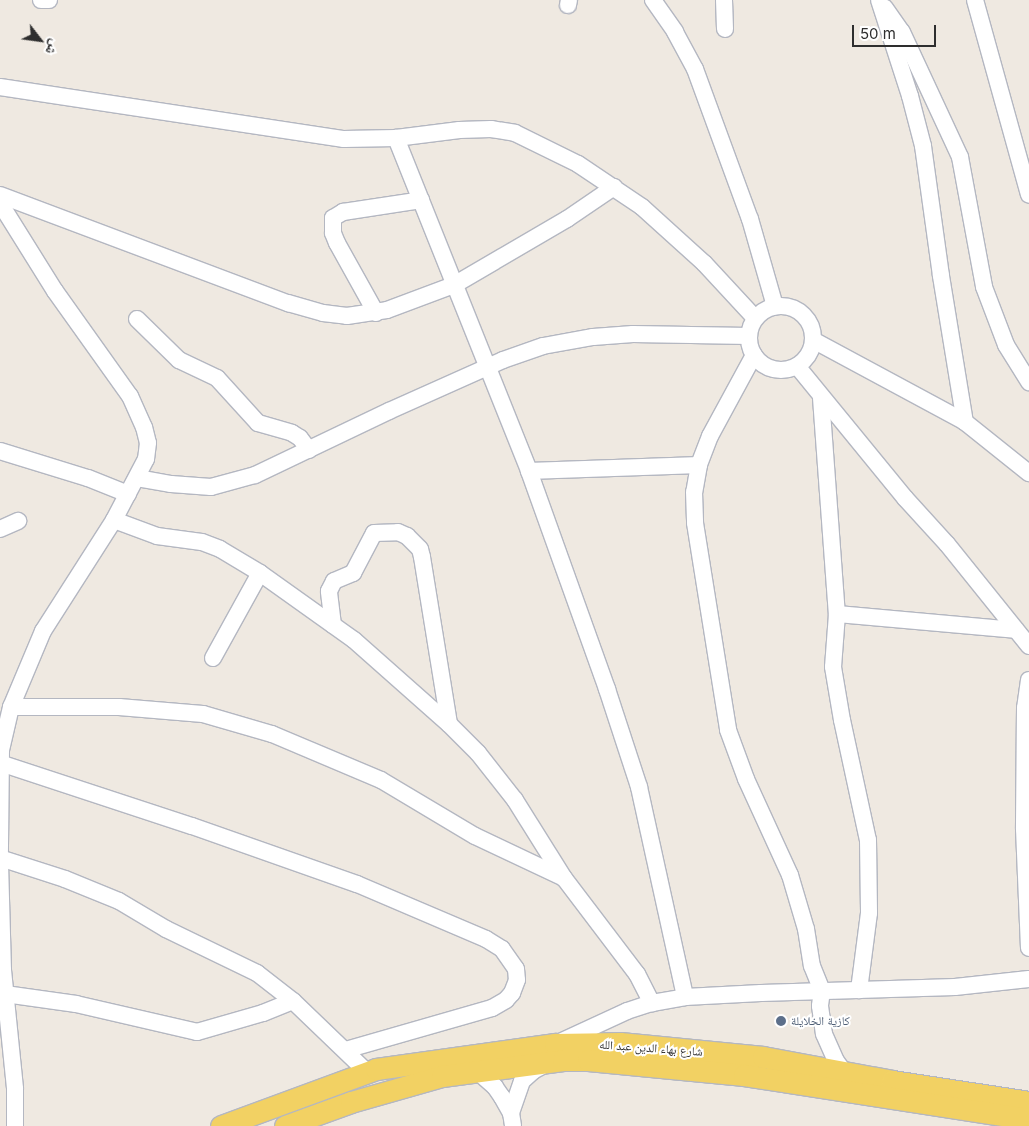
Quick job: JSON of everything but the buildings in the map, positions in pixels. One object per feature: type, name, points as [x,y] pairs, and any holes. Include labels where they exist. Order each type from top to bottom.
[{"type":"main road","name":"شارع بهاء الدين عبد الله","points":[[221,1126],[259,1119],[366,1072],[620,1043],[763,1058],[845,1073],[891,1089],[1029,1119]]},
{"type":"main road","name":"شارع بهاء الدين عبد الله","points":[[284,1126],[404,1085],[442,1076],[478,1072],[554,1052],[588,1060],[1029,1102]]},
{"type":"street","points":[[41,0],[48,0]]},
{"type":"street","points":[[653,0],[675,32],[696,69],[750,219],[775,306]]},
{"type":"street","points":[[724,0],[726,29]]},
{"type":"street","points":[[879,0],[902,32],[957,148],[984,287],[1006,344],[1029,382]]},
{"type":"street","points":[[879,0],[924,146],[941,276],[965,422]]},
{"type":"street","points":[[975,0],[1029,195]]},
{"type":"street","points":[[0,87],[65,98],[175,112],[328,137],[354,139],[396,138],[460,130],[503,130],[524,136],[556,151],[642,207],[725,283],[755,318]]},
{"type":"street","points":[[396,138],[528,471],[607,689],[639,787],[677,970],[685,998]]},
{"type":"street","points":[[0,195],[288,303],[334,316],[376,313],[454,285],[567,219],[614,187]]},
{"type":"street","points":[[376,313],[337,243],[333,233],[333,218],[343,212],[421,200]]},
{"type":"street","points":[[0,203],[56,291],[136,406],[148,443],[146,459],[114,520],[42,631],[11,707],[1,750],[0,854]]},
{"type":"street","points":[[775,306],[792,308],[806,318],[811,328],[813,340],[805,359],[797,366],[785,370],[773,369],[762,364],[754,355],[749,336],[755,318],[767,309],[775,306]]},
{"type":"street","points":[[138,319],[179,360],[217,378],[258,423],[292,433],[300,438],[309,450]]},
{"type":"street","points":[[136,478],[172,484],[211,487],[255,475],[389,411],[529,350],[593,337],[659,334],[749,336]]},
{"type":"street","points":[[813,340],[965,422],[1029,473]]},
{"type":"street","points":[[754,355],[710,436],[699,465],[694,492],[695,523],[728,730],[746,779],[790,875],[807,936],[812,966],[822,991],[820,1006],[824,1034],[836,1061],[845,1073]]},
{"type":"street","points":[[797,366],[821,398],[905,498],[947,544],[1029,646]]},
{"type":"street","points":[[821,398],[837,614],[833,667],[842,720],[868,840],[869,913],[859,990]]},
{"type":"street","points":[[0,451],[88,478],[128,494]]},
{"type":"street","points":[[528,471],[699,465]]},
{"type":"street","points":[[114,520],[157,536],[211,545],[260,573],[333,625],[382,664],[449,724],[478,753],[515,800],[564,878],[637,974],[652,1003]]},
{"type":"street","points":[[0,529],[18,521]]},
{"type":"street","points":[[333,625],[329,590],[334,581],[354,574],[374,533],[398,532],[407,536],[420,549],[422,557],[449,724]]},
{"type":"street","points":[[212,658],[260,573]]},
{"type":"street","points":[[837,614],[1015,630]]},
{"type":"street","points":[[1029,680],[1025,708],[1024,829],[1029,948]]},
{"type":"street","points":[[11,707],[160,709],[203,714],[244,724],[290,740],[381,780],[475,836],[564,878]]},
{"type":"street","points":[[1,764],[192,826],[357,884],[486,939],[502,949],[516,969],[517,980],[512,993],[506,1000],[492,1008],[346,1050]]},
{"type":"street","points":[[0,858],[66,879],[119,901],[166,928],[257,973],[293,1001],[346,1050],[366,1072]]},
{"type":"street","points":[[0,863],[2,970],[14,1080],[15,1126]]},
{"type":"street","points":[[512,1119],[522,1081],[554,1052],[627,1011],[652,1003],[685,998],[955,987],[1029,979]]},
{"type":"street","points":[[4,994],[76,1004],[197,1032],[262,1013],[293,1001]]},
{"type":"street","points":[[478,1072],[495,1087],[512,1119]]},
{"type":"place","name":"كازية الخلايلة","points":[[781,1021]]}]
